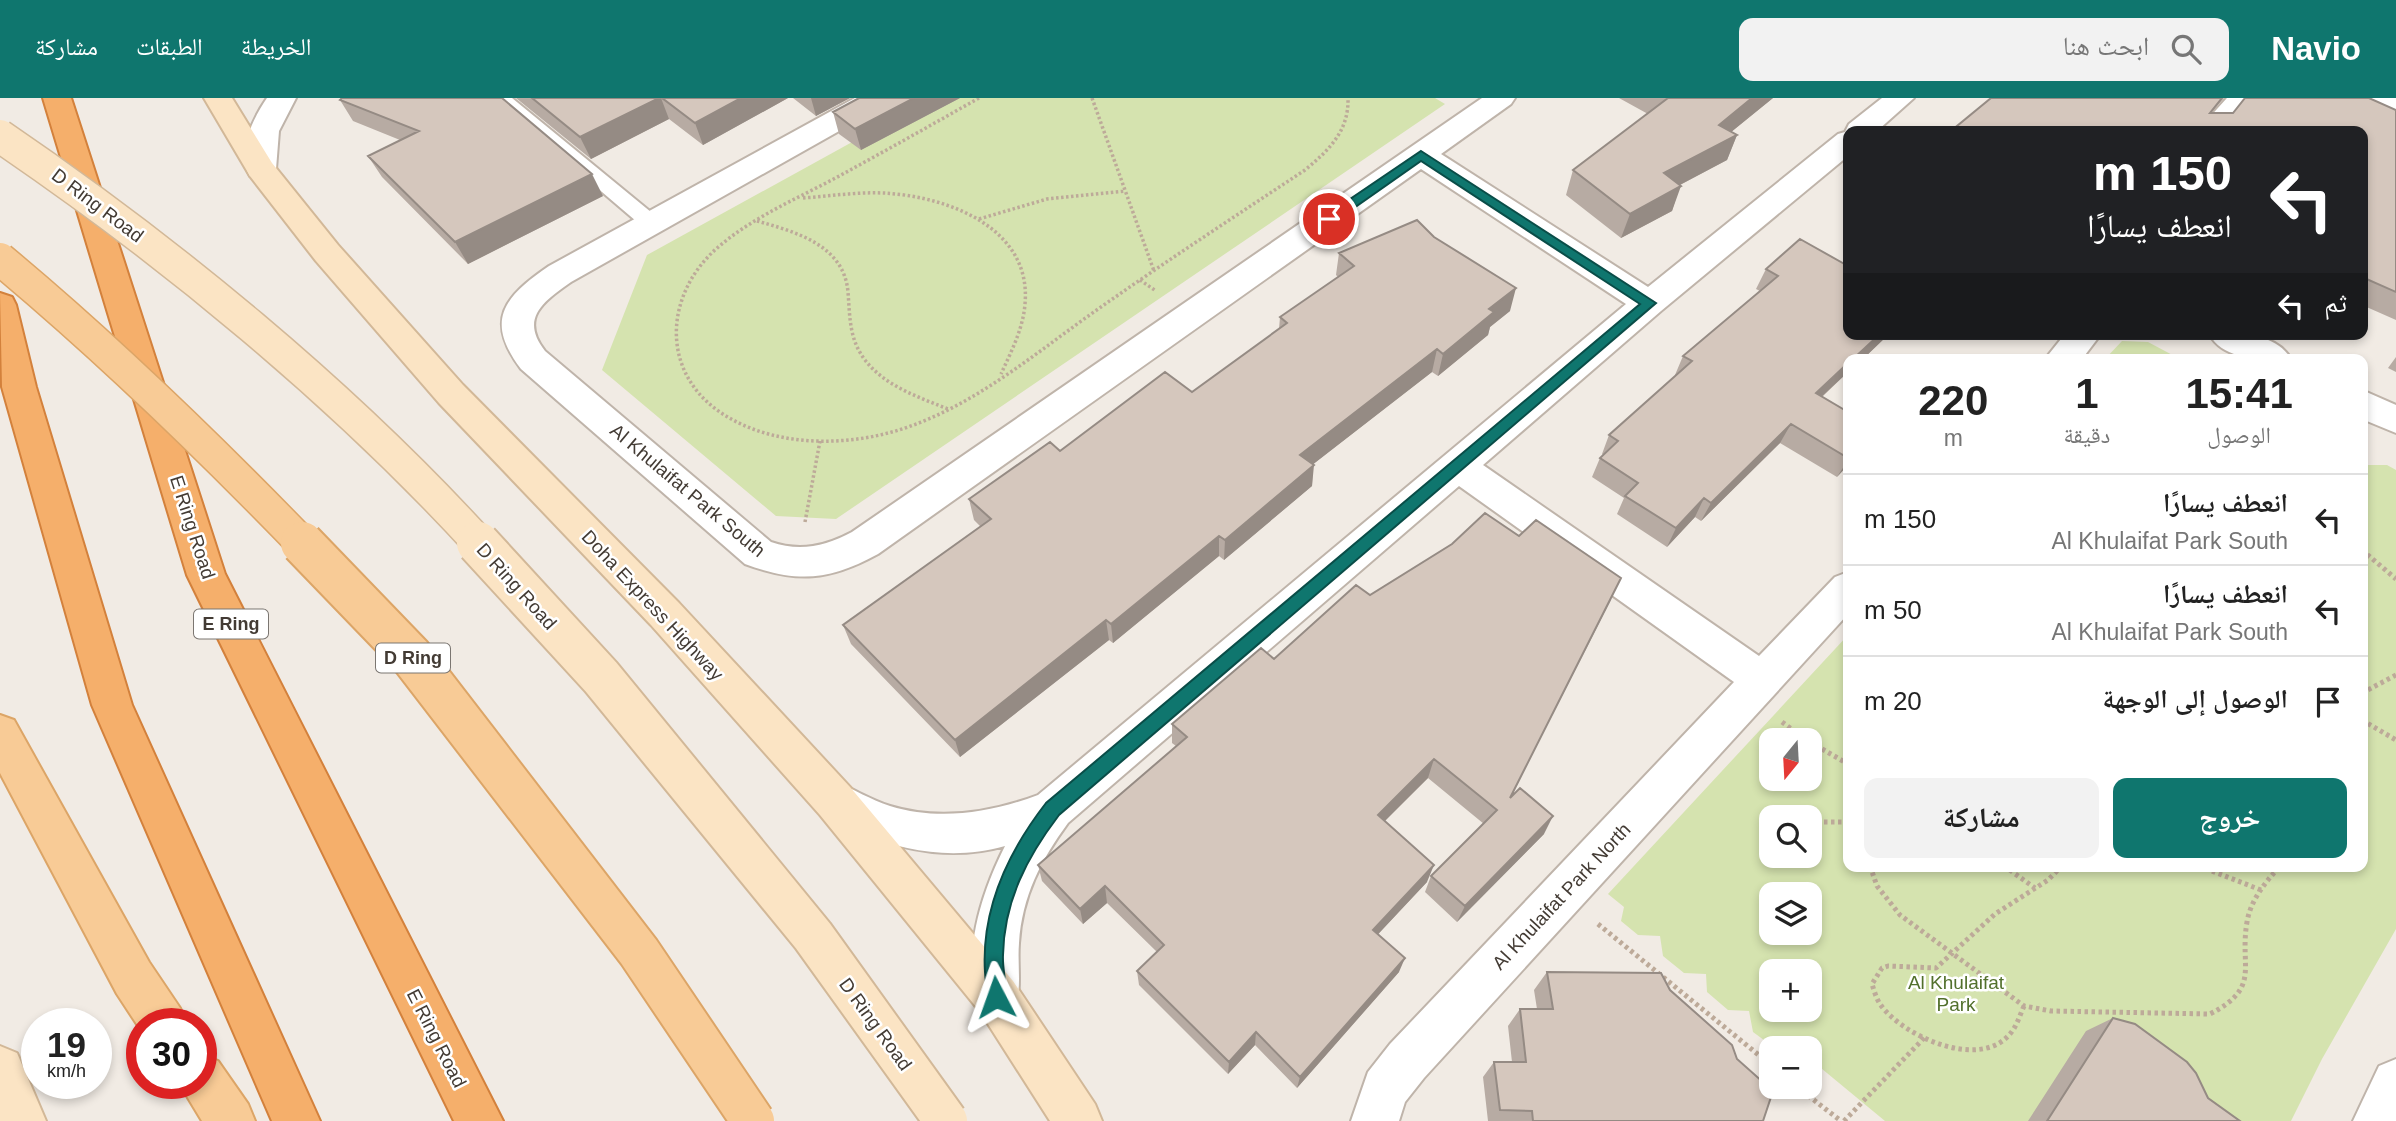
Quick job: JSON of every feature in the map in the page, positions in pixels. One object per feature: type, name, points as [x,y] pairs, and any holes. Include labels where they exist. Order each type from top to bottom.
[{"type":"highway","name":"E Ring Road","points":[[57,98],[206,575],[479,1121]]},
{"type":"highway","points":[[0,305],[19,387],[112,705],[296,1121]]},
{"type":"main road","name":"D Ring","points":[[0,259],[57,306],[208,446],[411,656],[639,952],[753,1121]]},
{"type":"main road","points":[[0,733],[133,978],[153,1008]]},
{"type":"main road","points":[[216,1099],[231,1121]]},
{"type":"street","name":"Doha Express Highway","points":[[218,98],[261,169],[327,253],[451,394],[664,614],[835,801],[996,997],[1078,1121]]},
{"type":"street","points":[[261,169],[259,149],[264,129],[282,98]]},
{"type":"street","name":"Al Khulaifat Park South","points":[[877,98],[650,222],[538,289],[522,307],[515,327],[519,345],[758,553],[777,561],[798,564],[822,562],[845,555],[865,543],[1501,98]]},
{"type":"street","points":[[1866,126],[1900,98]]},
{"type":"street","points":[[2383,98],[2396,103]]},
{"type":"street","name":"D Ring Road","points":[[0,136],[94,200],[207,290],[337,404],[454,516],[601,677],[804,925],[946,1121]]},
{"type":"street","points":[[996,997],[993,955],[998,914],[1010,876],[1029,840],[1053,809],[1649,303],[1843,145]]},
{"type":"street","points":[[1421,155],[1649,303]]},
{"type":"street","points":[[2067,354],[2079,340]]},
{"type":"street","points":[[2237,340],[2264,354]]},
{"type":"street","points":[[2368,406],[2396,420]]},
{"type":"street","points":[[1459,467],[1762,680]]},
{"type":"street","name":"Al Khulaifat Park North","points":[[1375,1121],[1385,1089],[1407,1061],[1843,593]]},
{"type":"street","points":[[835,801],[866,819],[901,831],[940,835],[991,830],[1017,824],[1053,809]]},
{"type":"street","points":[[0,1070],[22,1121]]},
{"type":"street","points":[[2377,1121],[2396,1083]]},
{"type":"lane","points":[[501,98],[650,222]]},
{"type":"lane","points":[[2211,126],[2237,98]]},
{"type":"path","points":[[979,98],[757,221],[725,242],[692,276],[676,316],[674,336],[677,356],[698,393],[737,422],[780,436],[820,441],[880,435],[909,427],[948,409],[999,377],[1323,155],[1337,139],[1346,122],[1348,98]]},
{"type":"path","points":[[1092,98],[1154,271]]},
{"type":"path","points":[[979,219],[1035,202],[1125,191]]},
{"type":"path","points":[[800,198],[893,194],[943,203],[979,219],[1006,241],[1019,260],[1026,282],[1027,304],[1023,328],[999,377]]},
{"type":"path","points":[[757,221],[816,240],[828,251],[847,281],[851,330],[857,348],[869,365],[898,390],[948,409]]},
{"type":"path","points":[[798,564],[820,441]]},
{"type":"path","points":[[2368,555],[2396,578]]},
{"type":"path","points":[[2368,690],[2396,676]]},
{"type":"path","points":[[2368,724],[2396,740]]},
{"type":"path","points":[[1822,749],[1843,762]]},
{"type":"path","points":[[1822,822],[1843,822]]},
{"type":"path","points":[[1873,872],[1887,901],[1951,954],[2024,1006],[2052,1011],[2210,1014],[2227,1007],[2239,997],[2246,984],[2249,969],[2247,929],[2251,906],[2275,872]]},
{"type":"path","points":[[2012,872],[2035,888]]},
{"type":"path","points":[[2024,1006],[2021,1022],[2011,1037],[2000,1044],[1977,1050],[1951,1048],[1893,1020],[1880,1008],[1873,993],[1874,978],[1882,968],[1891,966],[1936,968],[1995,914],[2055,872]]},
{"type":"path","points":[[2214,872],[2261,890]]},
{"type":"path","points":[[1562,894],[1759,1055]]},
{"type":"path","points":[[1813,1099],[1843,1121],[1925,1037]]},
{"type":"green space","points":[[932,98],[1435,98],[1445,104],[836,519],[776,516],[602,370],[647,255]]},
{"type":"green space","points":[[2122,341],[2148,342],[2171,354],[2110,354]]},
{"type":"green space","name":"Al Khulaifat Park","points":[[2368,465],[2387,465],[2396,470],[2396,929],[2322,1059],[2291,1121],[1885,1121],[1822,1069],[1822,1036],[1759,1036],[1753,1032],[1749,1011],[1728,1010],[1707,992],[1706,974],[1684,973],[1663,956],[1660,936],[1638,935],[1621,921],[1624,907],[1608,894],[1759,731],[1759,791],[1822,791],[1822,728],[1762,728],[1843,640],[1843,872],[2368,872]]},
{"type":"building","points":[[502,98],[592,174],[455,242],[368,156],[419,131],[340,100]]},
{"type":"building","points":[[532,98],[659,98],[580,137]]},
{"type":"building","points":[[662,98],[741,98],[695,123]]},
{"type":"building","points":[[859,98],[914,98],[855,129],[833,112]]},
{"type":"building","points":[[1668,98],[1752,98],[1719,125],[1737,135],[1664,173],[1681,186],[1630,214],[1573,170]]},
{"type":"building","points":[[1991,98],[2222,98],[2210,113],[2233,113],[2245,98],[2369,98],[2396,110],[2396,292],[2368,280],[2368,126],[1957,126]]},
{"type":"building","points":[[1417,220],[1434,237],[1516,288],[1489,309],[1494,312],[1443,354],[1437,349],[1300,455],[1314,465],[1225,540],[1219,536],[1111,624],[1106,620],[955,740],[843,625],[991,519],[969,499],[1050,442],[1060,451],[1165,372],[1192,392],[1287,323],[1280,317],[1354,266],[1339,253]]},
{"type":"building","points":[[1800,239],[1843,263],[1843,340],[1874,340],[1858,354],[1843,354],[1843,368],[1816,393],[1843,409],[1843,455],[1791,424],[1711,503],[1704,498],[1676,528],[1625,496],[1638,483],[1600,458],[1618,441],[1609,435],[1692,361],[1683,356],[1778,276],[1766,269]]},
{"type":"building","points":[[1485,513],[1519,536],[1536,520],[1621,578],[1510,798],[1520,788],[1553,816],[1465,906],[1431,876],[1497,810],[1434,759],[1378,815],[1434,865],[1373,930],[1405,958],[1300,1077],[1256,1032],[1229,1062],[1137,971],[1164,945],[1105,886],[1080,909],[1038,865],[1187,737],[1172,724],[1261,648],[1274,659],[1356,585],[1370,595],[1452,544]]},
{"type":"building","points":[[1547,972],[1661,973],[1670,990],[1732,1045],[1737,1059],[1759,1079],[1759,1099],[1770,1099],[1763,1121],[1533,1121],[1532,1111],[1500,1110],[1494,1062],[1526,1062],[1520,1009],[1553,1009]]},
{"type":"building","points":[[2113,1018],[2135,1024],[2187,1062],[2196,1073],[2208,1098],[2240,1121],[2047,1121]]},
{"type":"route","points":[[996,997],[993,955],[998,914],[1010,876],[1029,840],[1053,809],[1649,303],[1421,155],[1329,219]]}]
